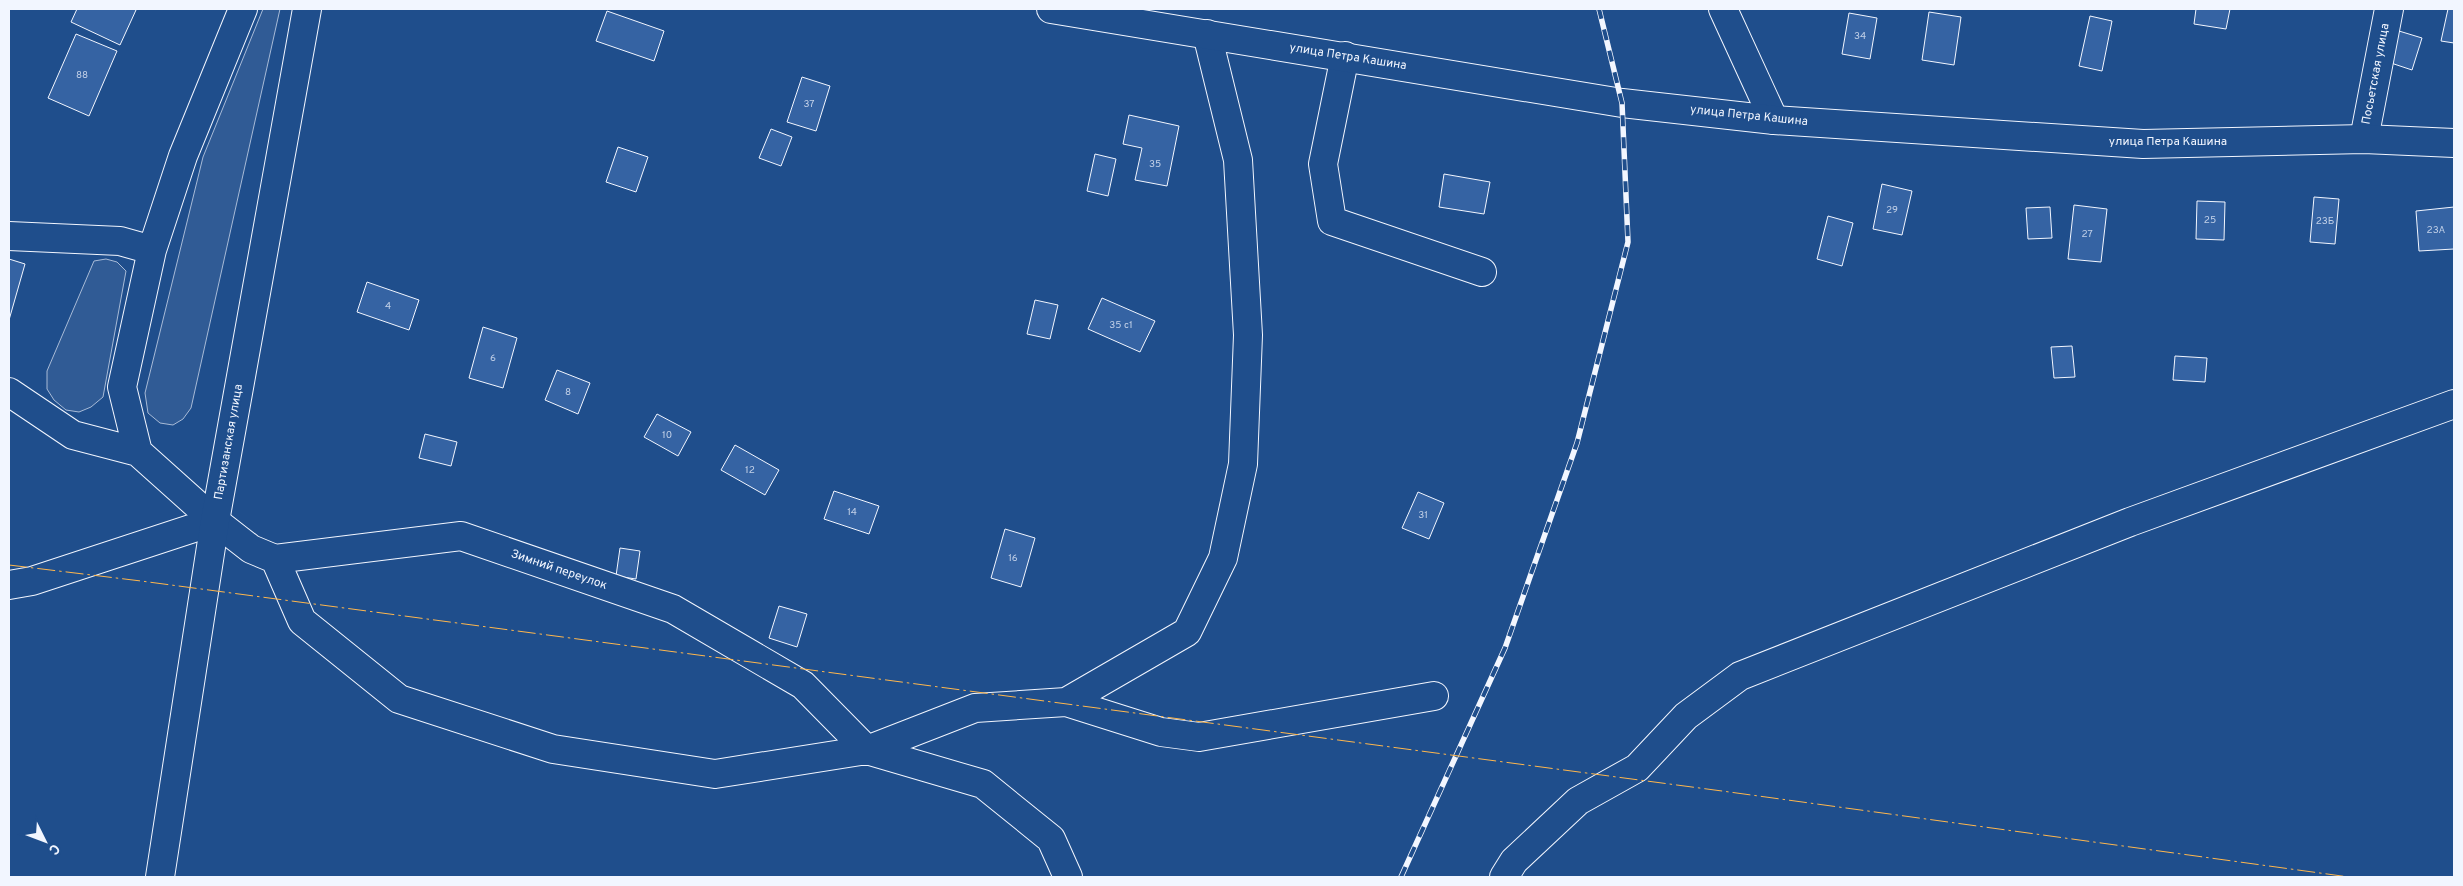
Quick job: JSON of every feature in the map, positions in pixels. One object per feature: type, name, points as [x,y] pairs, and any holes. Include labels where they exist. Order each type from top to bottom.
[{"type":"main road","points":[[9,392],[73,435],[138,452],[122,387],[152,250],[183,156],[243,9]]},
{"type":"main road","name":"Партизанская улица","points":[[160,877],[214,521],[307,9]]},
{"type":"main road","name":"улица Петра Кашина","points":[[1051,9],[1622,103],[1774,120],[2143,144],[2364,139],[2454,143]]},
{"type":"main road","points":[[1723,9],[1774,120]]},
{"type":"main road","name":"Посьетская улица","points":[[2364,139],[2389,9]]},
{"type":"main road","points":[[1066,702],[1187,632],[1223,558],[1244,464],[1248,335],[1238,160],[1207,34]]},
{"type":"main road","points":[[1345,56],[1323,164],[1332,221],[1482,272]]},
{"type":"main road","points":[[10,242],[120,241],[152,250]]},
{"type":"main road","points":[[1504,877],[1514,861],[1578,801],[1637,768],[1686,716],[1740,676],[2130,522],[2454,404]]},
{"type":"main road","name":"Зимний переулок","points":[[138,452],[214,521],[251,549],[275,559],[461,536],[673,609],[802,685],[867,750]]},
{"type":"main road","points":[[9,584],[32,582],[214,521]]},
{"type":"main road","points":[[275,559],[302,622],[400,699],[553,749],[714,774],[867,750],[976,708],[1066,702],[1161,732],[1199,737],[1434,696]]},
{"type":"main road","points":[[867,750],[983,784],[1051,839],[1068,877]]},
{"type":"shaded area","points":[[263,9],[280,9],[191,408],[183,419],[173,425],[160,423],[148,413],[145,393],[203,157]]},
{"type":"shaded area","points":[[106,259],[117,262],[126,271],[103,397],[91,407],[79,412],[66,410],[54,400],[47,389],[47,371],[94,261]]},
{"type":"building","points":[[77,9],[136,10],[120,45],[71,22]]},
{"type":"building","points":[[2196,9],[2230,9],[2226,29],[2194,24]]},
{"type":"building","points":[[2448,9],[2454,9],[2454,43],[2441,41]]},
{"type":"building","points":[[607,11],[664,31],[654,61],[596,41]]},
{"type":"building","points":[[1929,12],[1961,17],[1954,65],[1922,60]]},
{"type":"building","points":[[1849,13],[1877,18],[1870,59],[1842,54]]},
{"type":"building","points":[[2090,16],[2112,21],[2102,71],[2079,66]]},
{"type":"building","points":[[2399,31],[2422,38],[2412,70],[2388,62]]},
{"type":"building","points":[[76,34],[117,51],[89,116],[48,98]]},
{"type":"building","points":[[802,77],[830,86],[816,131],[787,122]]},
{"type":"building","points":[[1129,115],[1179,126],[1167,186],[1135,180],[1142,148],[1123,144]]},
{"type":"building","points":[[771,129],[792,137],[781,166],[759,158]]},
{"type":"building","points":[[618,147],[648,157],[636,192],[606,182]]},
{"type":"building","points":[[1095,154],[1116,159],[1108,196],[1087,191]]},
{"type":"building","points":[[1444,174],[1490,182],[1484,214],[1439,207]]},
{"type":"building","points":[[1882,184],[1912,191],[1902,235],[1873,229]]},
{"type":"building","points":[[2314,197],[2339,199],[2335,244],[2310,242]]},
{"type":"building","points":[[2197,201],[2225,202],[2224,240],[2196,239]]},
{"type":"building","points":[[2074,205],[2107,209],[2101,262],[2068,259]]},
{"type":"building","points":[[2050,207],[2052,238],[2028,239],[2026,208]]},
{"type":"building","points":[[2454,207],[2454,249],[2419,251],[2416,211]]},
{"type":"building","points":[[1828,216],[1853,223],[1842,266],[1817,259]]},
{"type":"building","points":[[9,259],[25,264],[9,320]]},
{"type":"building","points":[[367,282],[419,300],[409,330],[357,312]]},
{"type":"building","points":[[1102,298],[1155,321],[1140,352],[1088,329]]},
{"type":"building","points":[[1035,300],[1058,305],[1050,339],[1027,334]]},
{"type":"building","points":[[483,327],[517,338],[503,388],[469,378]]},
{"type":"building","points":[[2072,346],[2075,377],[2054,378],[2051,347]]},
{"type":"building","points":[[2175,356],[2207,358],[2205,382],[2173,380]]},
{"type":"building","points":[[557,370],[590,383],[578,414],[545,400]]},
{"type":"building","points":[[657,414],[691,432],[678,456],[644,437]]},
{"type":"building","points":[[425,434],[457,442],[451,466],[419,458]]},
{"type":"building","points":[[735,445],[779,470],[765,495],[721,470]]},
{"type":"building","points":[[834,491],[879,506],[869,534],[824,519]]},
{"type":"building","points":[[1418,492],[1444,503],[1429,539],[1402,528]]},
{"type":"building","points":[[1005,529],[1035,538],[1021,587],[991,578]]},
{"type":"building","points":[[620,548],[640,551],[636,579],[616,576]]},
{"type":"building","points":[[779,606],[807,614],[797,647],[769,638]]},
{"type":"railway","points":[[1401,877],[1505,648],[1577,443],[1628,242],[1622,103],[1599,9]]},
{"type":"power","points":[[9,565],[1722,791],[2349,877]]}]
